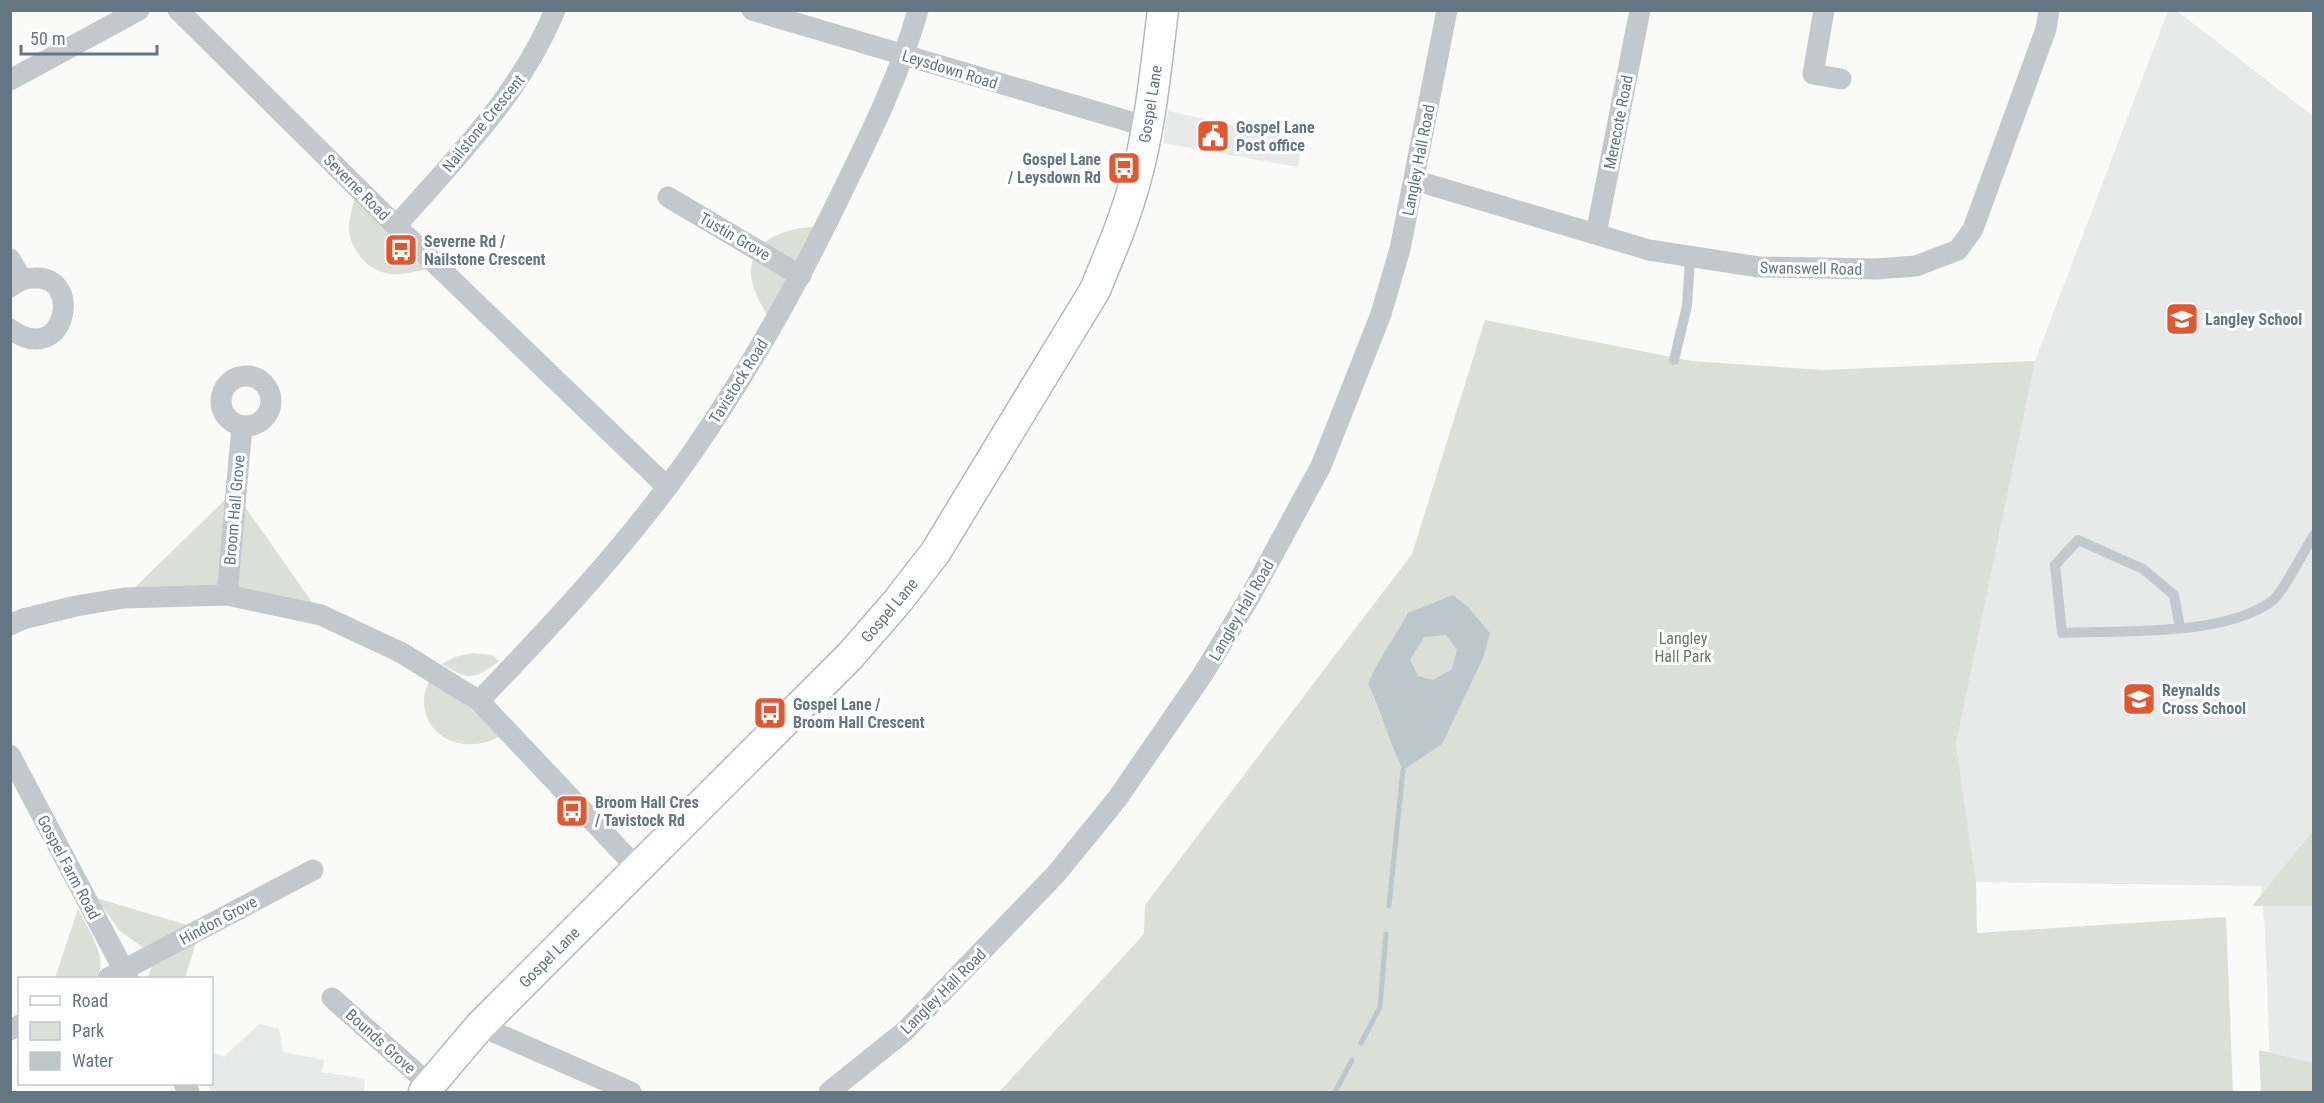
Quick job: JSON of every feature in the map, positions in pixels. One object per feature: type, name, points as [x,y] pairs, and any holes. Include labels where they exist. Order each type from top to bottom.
[{"type":"street","points":[[10,80],[139,10]]},
{"type":"street","name":"Severne Road","points":[[178,10],[396,226],[667,488]]},
{"type":"street","name":"Nailstone Crescent","points":[[396,226],[493,116],[535,54],[555,10]]},
{"type":"street","name":"Leysdown Road","points":[[753,10],[1148,127]]},
{"type":"street","name":"Tavistock Road","points":[[479,701],[579,596],[667,488],[740,380],[801,276],[883,108],[905,56],[918,10]]},
{"type":"street","name":"Gospel Lane","points":[[427,1089],[480,1026],[850,656],[897,602],[935,553],[1095,290],[1128,206],[1148,127],[1163,10]]},
{"type":"street","name":"Langley Hall Road","points":[[836,1090],[905,1031],[1056,874],[1117,799],[1203,674],[1251,595],[1321,466],[1381,314],[1400,249],[1447,10]]},
{"type":"street","name":"Merecote Road","points":[[1596,234],[1640,10]]},
{"type":"street","points":[[1824,10],[1813,74],[1841,79]]},
{"type":"street","name":"Swanswell Road","points":[[1414,180],[1596,234],[1690,258],[1759,267],[1876,269],[1916,266],[1958,250],[1973,229],[2046,29],[2049,10]]},
{"type":"street","name":"Tustin Grove","points":[[668,197],[801,276]]},
{"type":"street","points":[[10,259],[16,283],[42,278],[55,285],[61,293],[64,307],[61,322],[51,334],[38,340],[24,339],[10,329]]},
{"type":"street","name":"Broom Hall Grove","points":[[226,595],[242,426]]},
{"type":"street","points":[[10,625],[23,619],[76,606],[124,598],[226,595],[321,615],[402,653],[479,701],[638,869]]},
{"type":"street","name":"Gospel Farm Road","points":[[10,755],[120,976]]},
{"type":"street","name":"Hindon Grove","points":[[120,976],[313,870]]},
{"type":"street","name":"Bounds Grove","points":[[332,998],[427,1089]]},
{"type":"street","points":[[480,1026],[631,1092]]},
{"type":"lane","points":[[1674,360],[1687,306],[1690,258]]},
{"type":"lane","points":[[2180,628],[2174,595],[2143,569],[2078,540],[2055,566],[2062,633],[2180,628],[2228,622],[2274,600],[2313,535]]},
{"type":"shaded area","points":[[2168,11],[2177,11],[2313,116],[2313,1092],[2271,1092],[2265,931],[2261,886],[1976,882],[1956,744],[2035,361]]},
{"type":"shaded area","points":[[1168,111],[1302,140],[1298,167],[1163,143]]},
{"type":"shaded area","points":[[259,1024],[279,1029],[283,1052],[324,1060],[322,1072],[365,1079],[364,1092],[212,1092],[208,1085],[213,1085],[213,1052],[224,1057]]},
{"type":"green space","points":[[357,188],[437,266],[420,271],[391,274],[367,264],[356,250],[350,234],[349,225]]},
{"type":"green space","points":[[826,226],[772,325],[752,283],[751,268],[754,256],[769,239],[780,234],[791,230]]},
{"type":"green space","name":"Langley Hall Park","points":[[1485,320],[1691,361],[1823,370],[2035,361],[1956,744],[1976,882],[1977,933],[2226,917],[2233,1092],[999,1092],[1144,934],[1145,905],[1412,554]]},
{"type":"green space","points":[[234,491],[321,615],[227,595],[124,598]]},
{"type":"green space","points":[[473,653],[492,655],[499,661],[483,672],[471,676],[465,676],[442,664],[455,657]]},
{"type":"green space","points":[[431,675],[501,735],[477,744],[464,744],[441,735],[432,727],[426,716],[424,699]]},
{"type":"green space","points":[[2313,831],[2313,906],[2252,906]]},
{"type":"green space","points":[[96,898],[194,927],[145,949],[120,931]]},
{"type":"green space","points":[[78,909],[96,945],[99,955],[99,973],[94,977],[55,977]]},
{"type":"green space","points":[[197,939],[185,977],[148,977],[152,965]]},
{"type":"green space","points":[[2259,1050],[2313,1063],[2313,1092],[2261,1092]]},
{"type":"water","points":[[1453,595],[1468,607],[1490,633],[1483,658],[1442,744],[1403,770],[1368,684],[1408,613]],"holes":[[[1446,635],[1457,650],[1452,669],[1433,680],[1418,676],[1410,660],[1424,637]]]},
{"type":"waterway","points":[[1389,906],[1403,770]]},
{"type":"waterway","points":[[1361,1043],[1380,1007],[1386,934]]},
{"type":"waterway","points":[[1335,1092],[1352,1060]]},
{"type":"place","name":"Gospel Lane Post office","points":[[1213,136]]},
{"type":"place","name":"Gospel Lane / Leysdown Rd","points":[[1124,168]]},
{"type":"place","name":"Severne Rd / Nailstone Crescent","points":[[401,250]]},
{"type":"place","name":"Langley School","points":[[2182,319]]},
{"type":"place","name":"Reynalds Cross School","points":[[2139,699]]},
{"type":"place","name":"Gospel Lane / Broom Hall Crescent","points":[[770,713]]},
{"type":"place","name":"Broom Hall Cres / Tavistock Rd","points":[[572,811]]}]
